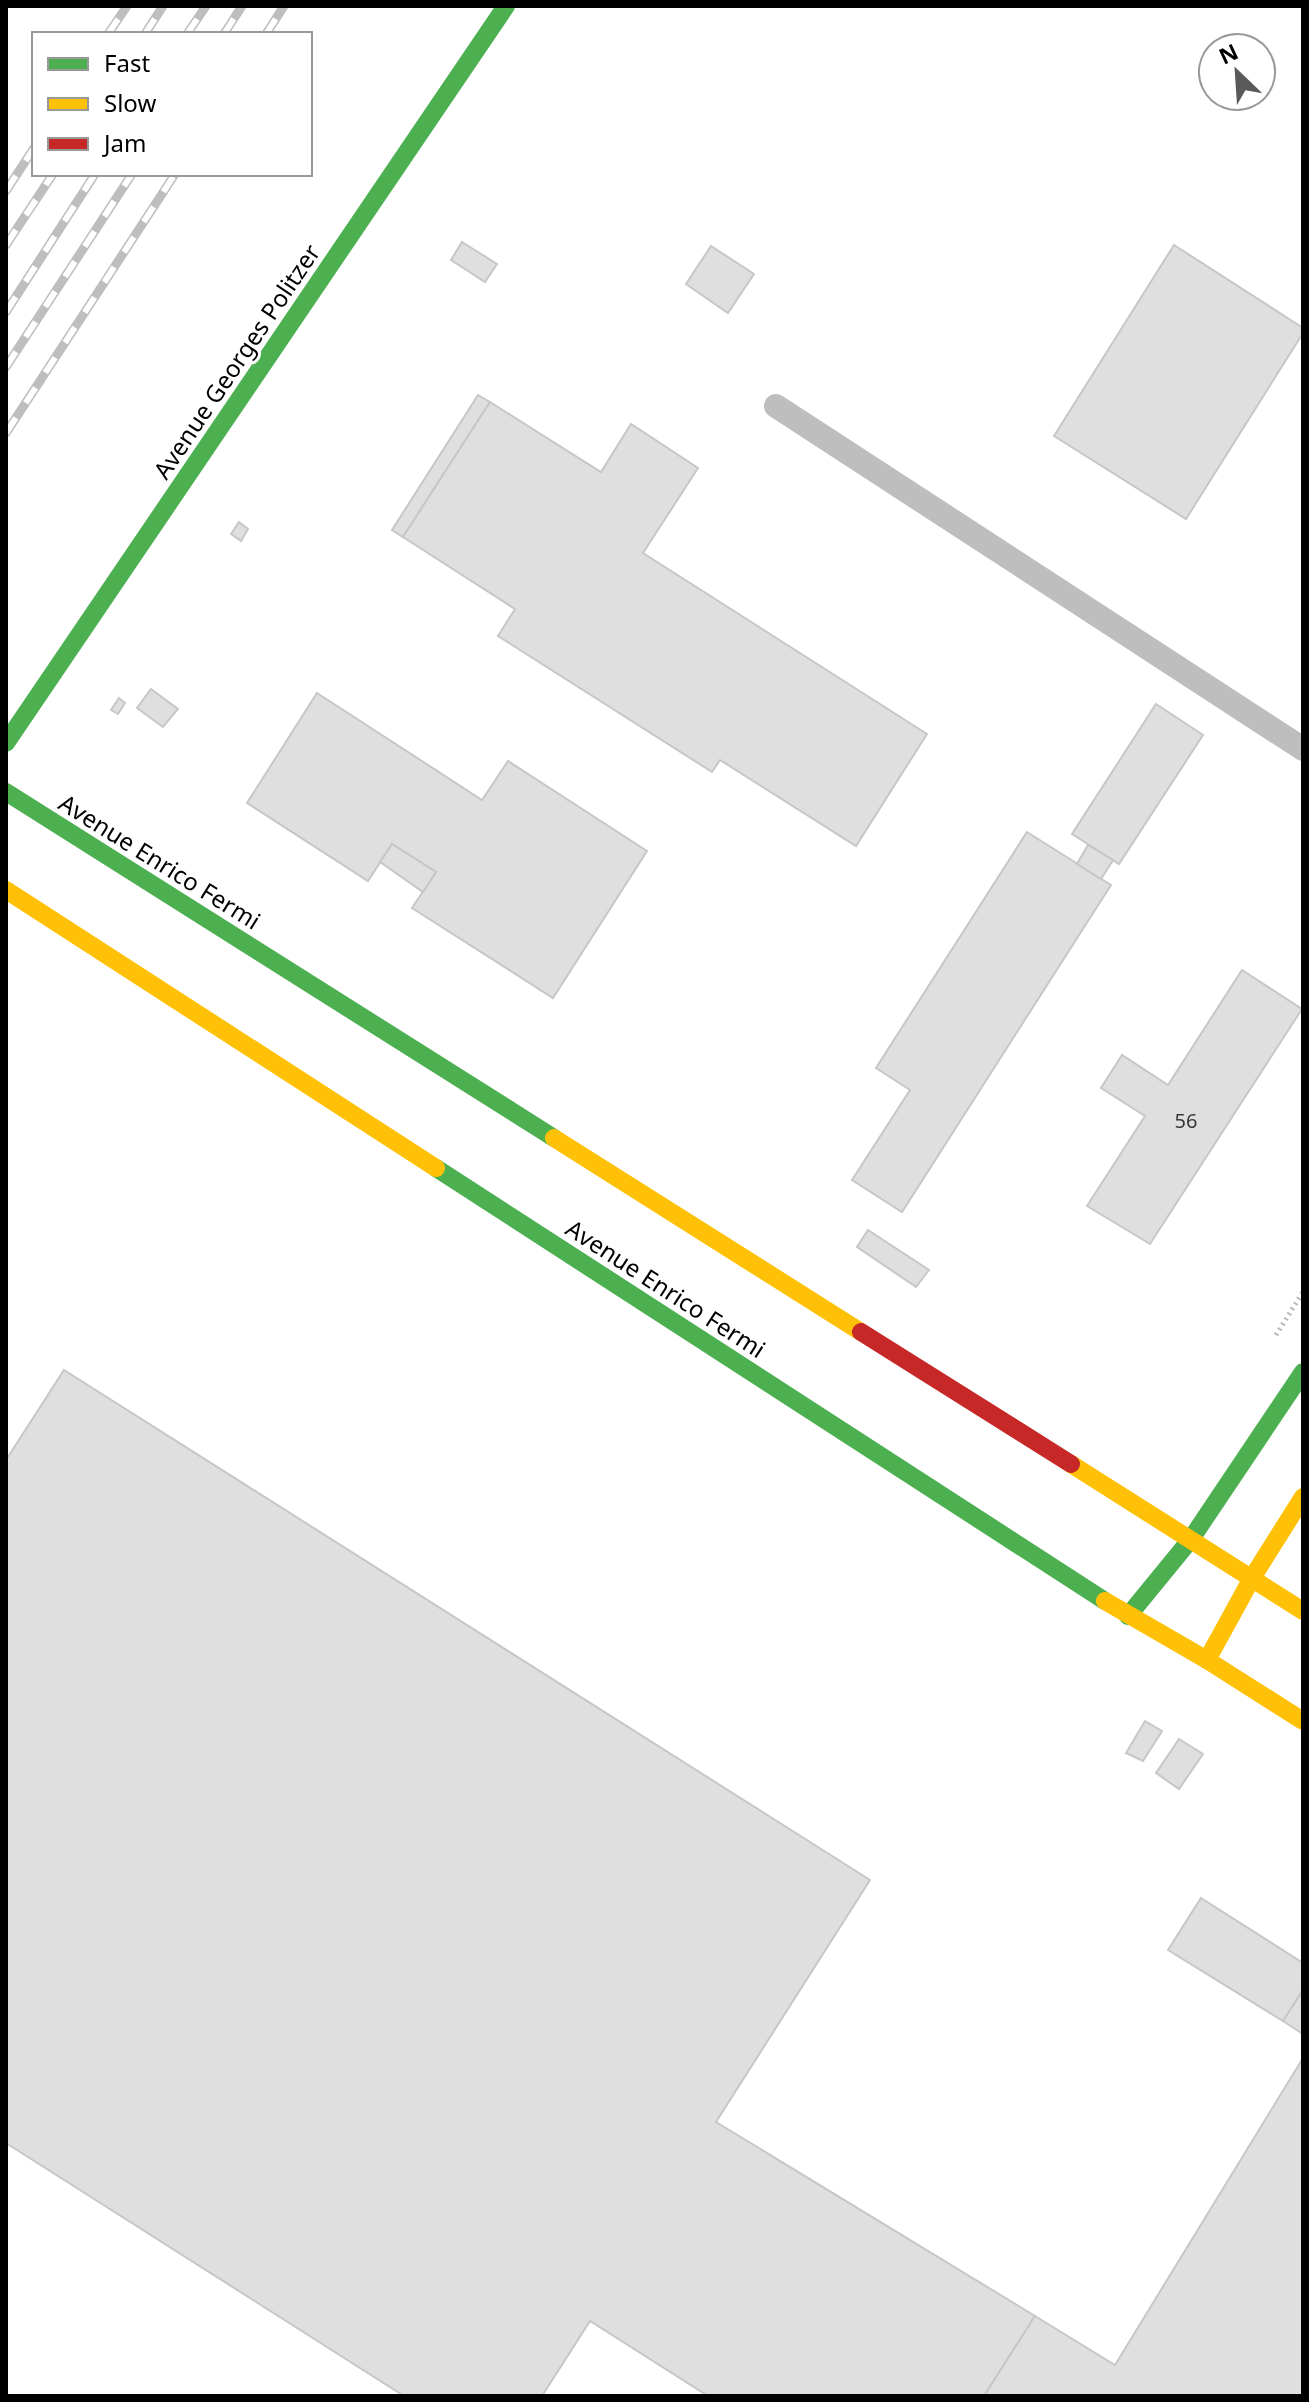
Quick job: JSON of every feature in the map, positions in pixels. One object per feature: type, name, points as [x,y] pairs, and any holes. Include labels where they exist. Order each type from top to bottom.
[{"type":"street","name":"Avenue Georges Politzer","points":[[6,743],[506,6]]},
{"type":"street","name":"Avenue Enrico Fermi","points":[[6,792],[1303,1611]]},
{"type":"street","name":"Avenue Enrico Fermi","points":[[6,890],[1128,1616],[1207,1660],[1303,1721]]},
{"type":"street","points":[[1128,1616],[1191,1539],[1303,1372]]},
{"type":"street","points":[[1207,1660],[1252,1578],[1303,1497]]},
{"type":"lane","points":[[776,406],[1303,749]]},
{"type":"building","points":[[462,242],[497,264],[485,282],[451,260]]},
{"type":"building","points":[[1174,245],[1303,328],[1303,333],[1186,519],[1054,436]]},
{"type":"building","points":[[711,246],[754,274],[728,313],[686,284]]},
{"type":"building","points":[[478,395],[490,402],[403,537],[392,530]]},
{"type":"building","points":[[490,402],[601,472],[631,424],[698,468],[643,553],[927,734],[856,846],[720,760],[712,772],[498,636],[515,609],[403,537]]},
{"type":"building","points":[[239,522],[248,529],[241,541],[231,534]]},
{"type":"building","points":[[151,689],[178,709],[163,727],[137,708]]},
{"type":"building","points":[[317,693],[482,800],[508,761],[647,851],[553,998],[412,908],[436,872],[392,844],[368,881],[247,803]]},
{"type":"building","points":[[119,698],[125,703],[118,714],[111,710]]},
{"type":"building","points":[[1156,704],[1203,735],[1119,864],[1072,834]]},
{"type":"building","points":[[1027,832],[1111,885],[902,1212],[852,1180],[910,1090],[876,1068]]},
{"type":"building","points":[[392,844],[436,872],[423,892],[380,862]]},
{"type":"building","points":[[1088,845],[1113,860],[1101,879],[1077,864]]},
{"type":"building","points":[[1242,970],[1302,1009],[1150,1244],[1087,1206],[1145,1116],[1101,1088],[1122,1055],[1168,1085]]},
{"type":"building","points":[[868,1230],[929,1270],[916,1287],[857,1247]]},
{"type":"building","points":[[64,1370],[870,1880],[716,2122],[1035,2316],[984,2396],[708,2396],[590,2321],[542,2396],[404,2396],[6,2143],[6,1460]]},
{"type":"building","points":[[1145,1721],[1162,1731],[1143,1761],[1126,1753]]},
{"type":"building","points":[[1179,1739],[1203,1754],[1179,1789],[1156,1773]]},
{"type":"building","points":[[1201,1898],[1303,1963],[1303,1990],[1283,2021],[1168,1950]]},
{"type":"building","points":[[1303,1990],[1303,2034],[1283,2021]]},
{"type":"building","points":[[1303,2058],[1303,2396],[984,2396],[1035,2316],[1115,2365]]},
{"type":"railway","points":[[109,32],[127,6]]},
{"type":"railway","points":[[146,32],[163,6]]},
{"type":"railway","points":[[188,32],[206,6]]},
{"type":"railway","points":[[225,32],[242,6]]},
{"type":"railway","points":[[267,32],[284,6]]},
{"type":"railway","points":[[6,191],[32,151]]},
{"type":"railway","points":[[6,245],[52,176]]},
{"type":"railway","points":[[6,312],[94,176]]},
{"type":"railway","points":[[6,367],[131,176]]},
{"type":"railway","points":[[6,433],[174,176]]},
{"type":"traffic: fast","points":[[6,743],[506,6]]},
{"type":"traffic: fast","points":[[6,792],[554,1138]]},
{"type":"traffic: fast","points":[[436,1168],[1105,1601]]},
{"type":"traffic: fast","points":[[1128,1616],[1191,1539],[1303,1372]]},
{"type":"traffic: slow","points":[[6,890],[436,1168]]},
{"type":"traffic: slow","points":[[554,1138],[861,1332]]},
{"type":"traffic: slow","points":[[1071,1464],[1303,1611]]},
{"type":"traffic: slow","points":[[1207,1660],[1252,1578],[1303,1497]]},
{"type":"traffic: slow","points":[[1105,1601],[1207,1660],[1303,1721]]},
{"type":"traffic: jam","points":[[861,1332],[1071,1464]]}]
